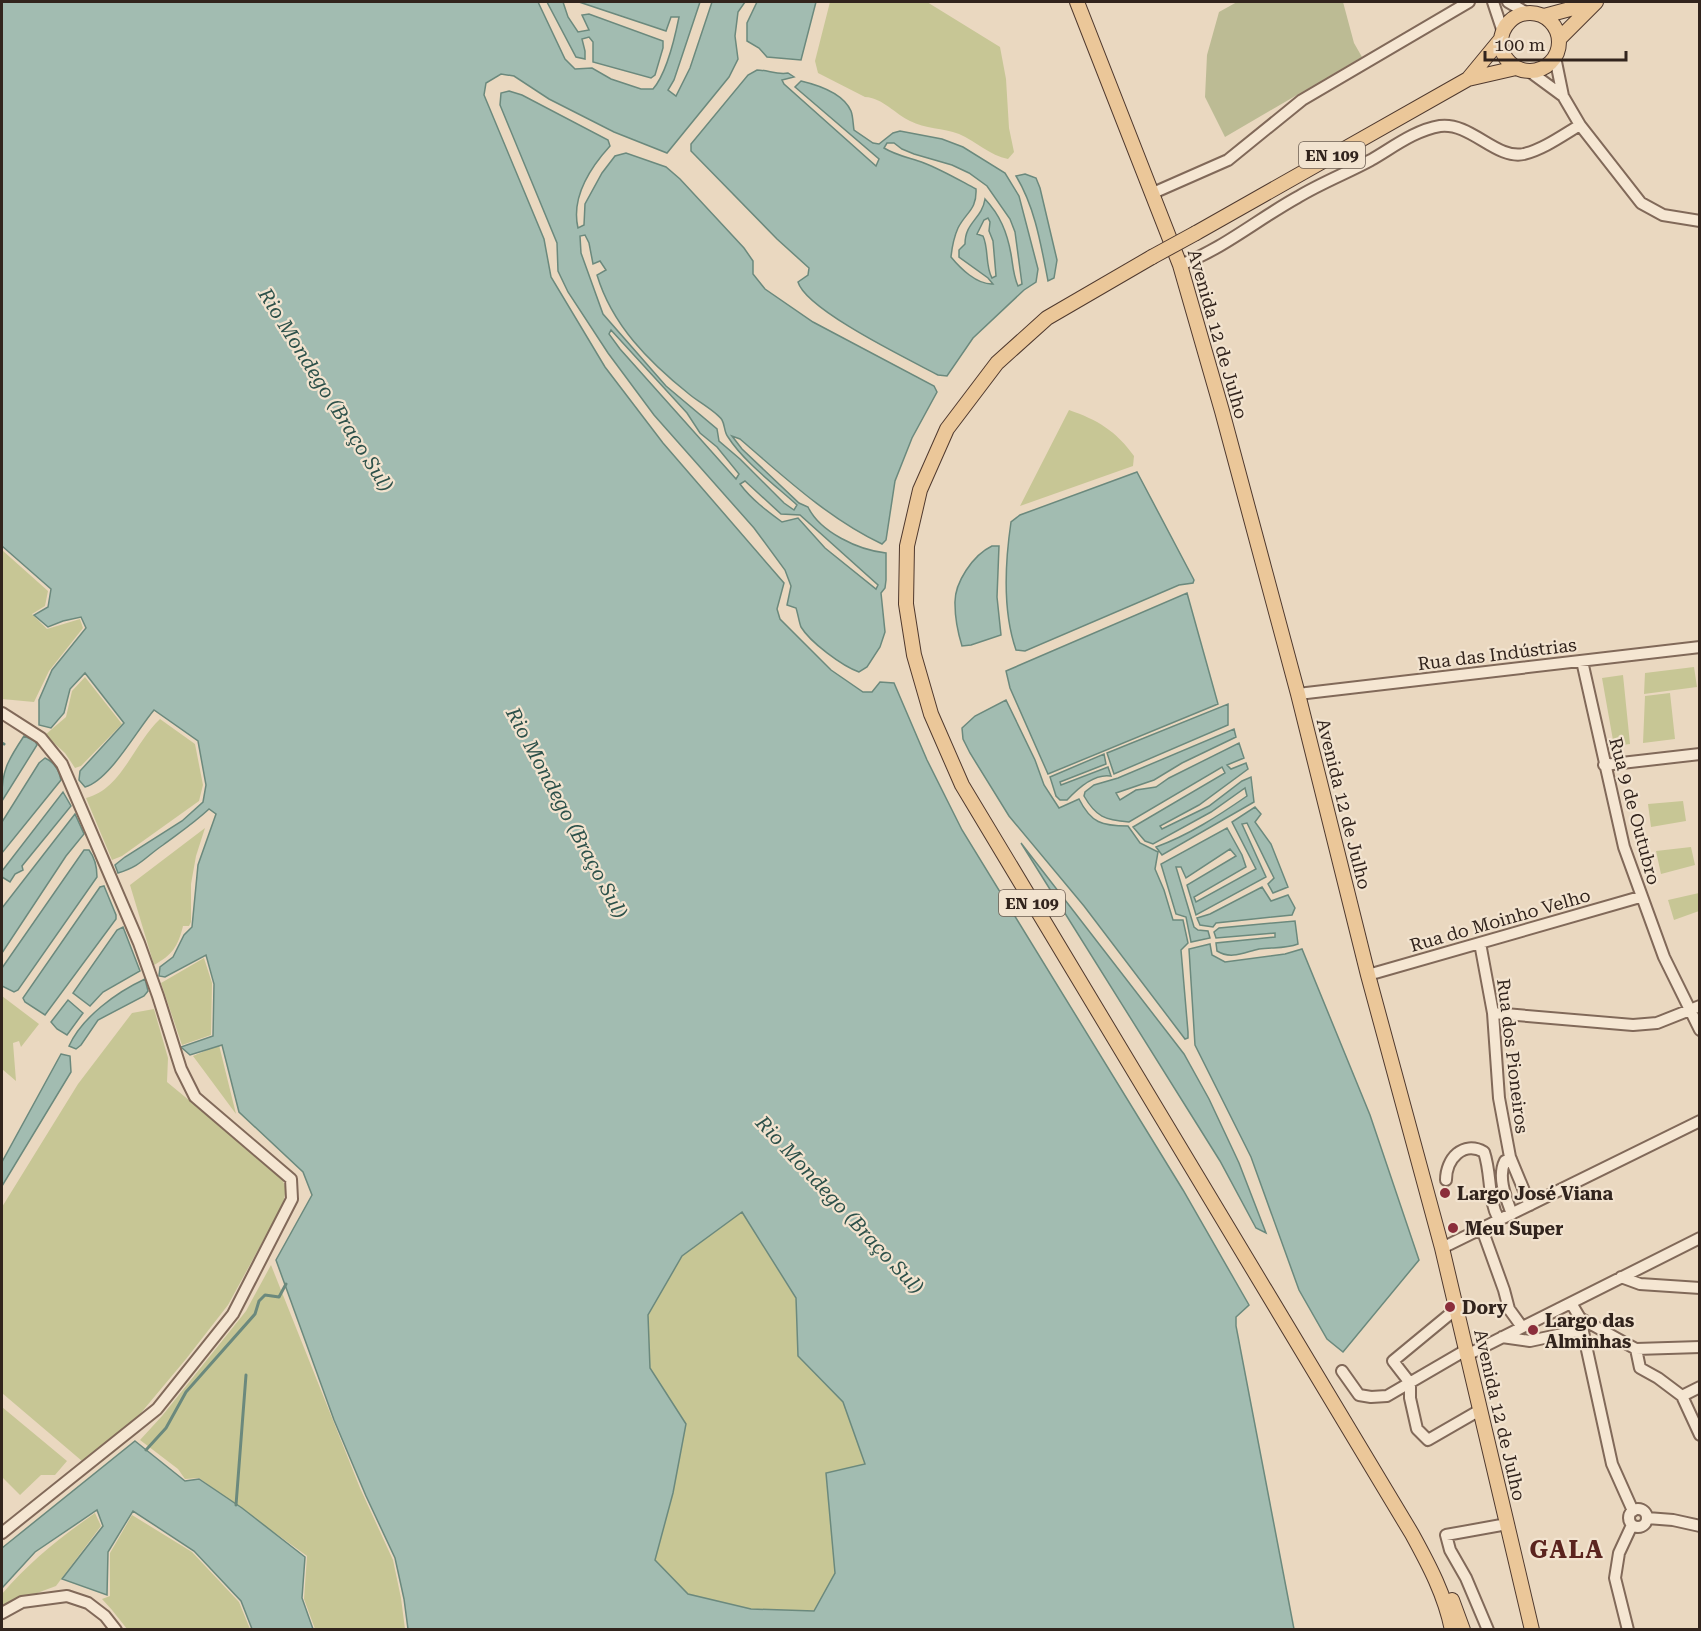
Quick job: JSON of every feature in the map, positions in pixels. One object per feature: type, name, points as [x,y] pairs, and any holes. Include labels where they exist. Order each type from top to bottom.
[{"type":"main road","name":"Avenida 12 de Julho","points":[[1077,2],[1180,265],[1225,422],[1298,694],[1368,975],[1442,1248],[1532,1629]]},
{"type":"main road","points":[[1468,79],[1502,36],[1512,19],[1527,13],[1544,16],[1596,2]]},
{"type":"main road","points":[[1559,39],[1596,2]]},
{"type":"main road","points":[[1468,79],[1523,69],[1539,70],[1548,65],[1559,49],[1559,39],[1551,22],[1544,16]]},
{"type":"main road","points":[[1502,36],[1504,56],[1523,69]]},
{"type":"main road","name":"EN 109","points":[[1463,1629],[1450,1596],[1434,1573],[962,785],[931,714],[914,656],[906,604],[906,546],[920,490],[947,429],[997,363],[1047,318],[1468,79]]},
{"type":"main road","name":"EN 109","points":[[1434,1573],[1452,1629]]},
{"type":"street","points":[[1153,193],[1228,160],[1302,100],[1469,2]]},
{"type":"street","points":[[1493,2],[1502,36]]},
{"type":"street","points":[[1508,2],[1527,13]]},
{"type":"street","points":[[1555,57],[1563,96],[1581,125],[1641,203],[1663,215],[1700,221]]},
{"type":"street","points":[[1523,69],[1563,96]]},
{"type":"street","points":[[1180,265],[1203,257],[1298,196],[1362,165],[1426,129],[1443,126],[1462,129],[1503,151],[1521,155],[1539,149],[1581,125]]},
{"type":"street","name":"Rua das Indústrias","points":[[1298,694],[1700,647]]},
{"type":"street","name":"Rua 9 de Outubro","points":[[1582,661],[1624,847],[1640,897],[1664,957],[1695,1009],[1700,1030]]},
{"type":"street","points":[[2,713],[41,738],[62,764],[139,943],[181,1069],[195,1097],[291,1179],[292,1199],[234,1314],[157,1409],[2,1533]]},
{"type":"street","points":[[1604,765],[1700,754]]},
{"type":"street","name":"Rua do Moinho Velho","points":[[1368,975],[1640,897]]},
{"type":"street","name":"Rua dos Pioneiros","points":[[1480,943],[1493,1013],[1498,1098],[1511,1159],[1530,1205]]},
{"type":"street","points":[[1493,1013],[1633,1025],[1657,1023],[1695,1009]]},
{"type":"street","points":[[1442,1248],[1700,1121]]},
{"type":"street","points":[[1446,1180],[1446,1170],[1450,1162],[1463,1149],[1477,1148],[1484,1152],[1491,1189],[1491,1204],[1499,1221]]},
{"type":"street","points":[[1511,1159],[1505,1161],[1501,1170],[1506,1198],[1512,1214]]},
{"type":"street","points":[[1482,1229],[1509,1309],[1522,1327]]},
{"type":"street","points":[[1342,1371],[1359,1395],[1387,1396],[1466,1352],[1502,1337],[1700,1238]]},
{"type":"street","points":[[1621,1277],[1640,1284],[1700,1288]]},
{"type":"street","points":[[1571,1302],[1580,1318],[1612,1464],[1633,1511]]},
{"type":"street","points":[[1456,1309],[1393,1361],[1410,1383],[1410,1398],[1417,1429],[1428,1440],[1480,1410]]},
{"type":"street","points":[[1580,1318],[1636,1349],[1700,1347]]},
{"type":"street","points":[[1502,1337],[1530,1341],[1581,1330]]},
{"type":"street","points":[[1636,1349],[1640,1368],[1682,1396],[1700,1435]]},
{"type":"street","points":[[1682,1396],[1700,1387]]},
{"type":"street","points":[[1628,1629],[1615,1578],[1619,1553],[1632,1525],[1629,1517],[1633,1511],[1642,1510],[1647,1518]]},
{"type":"street","points":[[1632,1525],[1642,1527],[1647,1518]]},
{"type":"street","points":[[1647,1518],[1673,1520],[1700,1526]]},
{"type":"street","points":[[1488,1629],[1466,1578],[1450,1550],[1446,1535],[1507,1524]]},
{"type":"street","points":[[2,1612],[21,1602],[67,1596],[88,1603],[105,1616],[116,1629]]},
{"type":"shaded area","points":[[830,2],[927,2],[1000,47],[1014,152],[1008,159],[1001,157],[959,134],[916,124],[878,100],[865,97],[818,73],[815,61]]},
{"type":"shaded area","points":[[1069,410],[1098,422],[1113,433],[1134,456],[1133,466],[1020,506]]},
{"type":"shaded area","points":[[2,550],[48,591],[45,606],[32,614],[47,629],[80,619],[83,628],[49,671],[34,702],[2,699]]},
{"type":"shaded area","points":[[1694,667],[1697,687],[1644,694],[1645,673]]},
{"type":"shaded area","points":[[1623,675],[1630,744],[1614,746],[1602,678]]},
{"type":"shaded area","points":[[85,677],[122,724],[81,766],[75,768],[65,753],[45,735],[66,717],[72,691]]},
{"type":"shaded area","points":[[1670,693],[1675,739],[1643,743],[1645,696]]},
{"type":"shaded area","points":[[160,719],[195,744],[203,785],[199,801],[122,856],[112,860],[86,798],[109,785]]},
{"type":"shaded area","points":[[1683,801],[1686,821],[1651,827],[1648,804]]},
{"type":"shaded area","points":[[205,828],[196,856],[191,884],[191,922],[189,926],[183,926],[173,950],[154,965],[130,885]]},
{"type":"shaded area","points":[[1691,847],[1695,865],[1661,874],[1656,851]]},
{"type":"shaded area","points":[[1699,893],[1699,911],[1674,920],[1668,900]]},
{"type":"shaded area","points":[[204,958],[212,983],[211,1035],[182,1045],[161,983]]},
{"type":"shaded area","points":[[2,996],[39,1024],[21,1047],[19,1041],[13,1043],[16,1081],[2,1069]]},
{"type":"shaded area","points":[[154,1009],[168,1058],[167,1082],[281,1176],[286,1189],[283,1204],[228,1305],[135,1420],[82,1461],[2,1393],[2,1207],[78,1084],[132,1013]]},
{"type":"shaded area","points":[[219,1045],[236,1114],[193,1056]]},
{"type":"shaded area","points":[[742,1212],[796,1299],[798,1356],[843,1402],[865,1464],[826,1474],[835,1573],[815,1611],[751,1609],[688,1594],[655,1560],[673,1493],[686,1424],[650,1368],[648,1315],[682,1256]]},
{"type":"shaded area","points":[[271,1265],[360,1488],[393,1560],[405,1629],[315,1629],[304,1599],[307,1556],[199,1478],[185,1479],[178,1469],[140,1440],[246,1311]]},
{"type":"shaded area","points":[[2,1407],[67,1461],[55,1475],[41,1475],[20,1495],[2,1477]]},
{"type":"shaded area","points":[[95,1513],[101,1526],[56,1586],[2,1606],[2,1594],[23,1571]]},
{"type":"shaded area","points":[[132,1515],[192,1552],[239,1602],[250,1629],[127,1629],[102,1599],[110,1596],[110,1553]]},
{"type":"green space","points":[[1237,2],[1343,2],[1354,43],[1362,57],[1225,137],[1205,97],[1207,55],[1219,12]]},
{"type":"water","name":"Rio Mondego (Braço Sul)","points":[[2,2],[538,2],[565,59],[575,69],[592,68],[611,79],[641,89],[653,89],[666,64],[679,17],[671,17],[666,31],[579,2],[700,2],[674,80],[668,90],[676,96],[690,68],[712,2],[745,2],[738,12],[735,36],[738,59],[729,77],[667,153],[614,132],[549,99],[514,76],[501,74],[486,83],[484,95],[544,239],[551,277],[605,367],[663,443],[784,583],[777,609],[780,619],[831,670],[863,692],[872,692],[880,682],[894,683],[927,760],[962,830],[1183,1190],[1249,1305],[1236,1317],[1236,1326],[1294,1629],[408,1629],[395,1558],[334,1420],[276,1260],[312,1195],[303,1172],[239,1112],[222,1045],[190,1055],[181,1047],[213,1036],[214,984],[206,955],[165,977],[159,976],[160,967],[173,957],[184,935],[192,927],[198,865],[216,814],[209,809],[132,868],[118,873],[115,865],[182,821],[203,802],[206,785],[198,741],[154,710],[113,765],[94,783],[85,787],[79,780],[80,771],[124,723],[85,673],[70,689],[64,713],[51,728],[39,725],[39,700],[52,670],[86,628],[81,617],[48,627],[34,615],[48,607],[51,589],[2,546]],"holes":[[[742,1212],[796,1298],[798,1356],[843,1402],[865,1464],[826,1473],[835,1573],[814,1611],[751,1609],[688,1594],[655,1560],[673,1493],[686,1424],[650,1368],[648,1315],[682,1256]]]},
{"type":"water","points":[[547,2],[563,2],[568,17],[578,32],[589,30],[582,15],[589,14],[663,41],[655,75],[651,78],[593,62],[593,42],[589,37],[582,39],[585,59],[576,57]]},
{"type":"water","points":[[757,2],[816,2],[801,60],[767,57],[759,48],[747,41],[747,23]]},
{"type":"water","points":[[757,70],[788,73],[794,77],[782,80],[876,166],[879,159],[795,87],[801,81],[822,88],[842,99],[851,111],[854,130],[873,143],[879,144],[893,133],[900,131],[942,139],[963,147],[1005,173],[1019,196],[1038,269],[1036,282],[1024,290],[973,338],[947,376],[938,375],[884,346],[838,320],[819,306],[805,293],[798,282],[808,275],[809,268],[777,239],[691,151],[691,144],[748,75]],"holes":[[[887,143],[894,143],[914,154],[952,165],[969,173],[987,186],[1010,219],[1015,232],[1022,284],[1018,286],[1016,282],[1002,224],[985,199],[981,211],[968,231],[965,244],[959,250],[959,257],[993,284],[975,279],[959,266],[951,257],[953,242],[958,228],[975,202],[976,189],[931,166],[889,151],[884,148]],[[988,218],[993,241],[996,276],[992,278],[988,268],[985,241],[983,236],[977,234],[984,220]]]},
{"type":"water","points":[[509,91],[522,95],[608,140],[610,146],[589,174],[580,195],[577,206],[578,228],[584,225],[585,204],[602,173],[615,156],[626,153],[666,167],[744,248],[753,261],[753,274],[765,289],[813,322],[934,386],[937,392],[912,438],[895,481],[886,540],[882,544],[825,510],[740,439],[732,436],[742,449],[799,503],[808,507],[821,524],[831,532],[852,544],[886,553],[885,588],[881,593],[885,632],[880,647],[867,667],[859,672],[844,665],[805,633],[796,608],[787,605],[791,586],[785,570],[754,528],[654,415],[608,353],[568,292],[558,271],[557,243],[500,105],[501,93]],"holes":[[[585,235],[593,264],[600,261],[606,270],[597,275],[612,310],[622,326],[660,369],[719,417],[735,446],[751,464],[797,505],[794,510],[719,441],[717,429],[666,386],[603,314],[581,253],[580,236]],[[611,330],[687,413],[700,433],[717,447],[739,474],[736,479],[609,334]],[[745,481],[781,514],[800,515],[878,585],[876,589],[825,548],[798,518],[782,522],[754,500],[740,484]]]},
{"type":"water","points":[[1025,174],[1036,178],[1040,188],[1057,260],[1054,278],[1048,281],[1033,213],[1016,176]]},
{"type":"water","points":[[1137,472],[1194,580],[1193,583],[1179,585],[1025,651],[1016,650],[1008,619],[1006,586],[1011,522],[1020,515]]},
{"type":"water","points":[[992,546],[999,546],[997,597],[1001,635],[962,646],[955,609],[958,587],[966,570],[978,556]]},
{"type":"water","points":[[1187,593],[1218,704],[1048,774],[1010,688],[1006,671]]},
{"type":"water","points":[[1006,700],[1035,760],[1044,785],[1059,808],[1079,799],[1083,807],[1098,822],[1128,826],[1140,843],[1158,852],[1155,869],[1173,920],[1183,920],[1188,943],[1181,950],[1188,1038],[1185,1039],[1084,906],[1009,816],[970,753],[963,739],[962,728],[975,716]]},
{"type":"water","points":[[1228,704],[1228,725],[1114,774],[1107,753]]},
{"type":"water","points":[[1234,729],[1236,737],[1182,763],[1154,780],[1116,793],[1120,800],[1136,790],[1156,787],[1169,778],[1239,743],[1244,758],[1227,765],[1231,769],[1246,763],[1248,769],[1199,805],[1160,826],[1162,829],[1209,806],[1242,781],[1251,777],[1254,802],[1162,855],[1156,847],[1192,831],[1225,811],[1247,796],[1245,788],[1211,812],[1153,844],[1145,841],[1133,827],[1225,773],[1222,767],[1129,822],[1102,816],[1093,809],[1084,796],[1085,792],[1094,785],[1118,778]]},
{"type":"water","points":[[24,736],[35,741],[37,745],[2,801],[4,774]]},
{"type":"water","points":[[1104,754],[1106,764],[1060,782],[1061,785],[1108,767],[1111,776],[1093,779],[1081,786],[1067,800],[1060,800],[1056,796],[1050,777]]},
{"type":"water","points":[[45,758],[56,767],[61,780],[2,853],[2,822],[39,763]]},
{"type":"water","points":[[63,792],[71,806],[22,866],[23,870],[15,874],[10,882],[2,877],[2,871]]},
{"type":"water","points":[[1255,807],[1261,814],[1255,822],[1271,844],[1288,887],[1273,893],[1268,884],[1274,878],[1247,823],[1242,824],[1266,877],[1196,915],[1187,885],[1236,856],[1230,849],[1186,878],[1181,867],[1176,867],[1194,927],[1208,931],[1210,938],[1191,942],[1186,917],[1176,914],[1161,864],[1227,828],[1246,867],[1194,897],[1196,902],[1256,869],[1232,822]]},
{"type":"water","points":[[75,814],[84,834],[66,856],[2,953],[2,908]]},
{"type":"water","points":[[1021,843],[1184,1054],[1209,1099],[1239,1163],[1266,1233],[1256,1228],[1220,1161]]},
{"type":"water","points":[[84,850],[89,850],[93,856],[97,877],[18,990],[14,992],[2,986],[2,968]]},
{"type":"water","points":[[104,886],[116,919],[45,1015],[25,1002],[23,998],[100,887]]},
{"type":"water","points":[[1262,887],[1271,901],[1288,895],[1295,908],[1292,915],[1216,923],[1213,927],[1200,925],[1197,918],[1210,914]]},
{"type":"water","points":[[1295,921],[1298,944],[1293,946],[1259,949],[1233,955],[1217,951],[1216,943],[1275,937],[1275,933],[1216,938],[1214,932],[1219,928]]},
{"type":"water","points":[[123,927],[140,971],[103,992],[90,1006],[73,993],[117,930]]},
{"type":"water","points":[[1210,944],[1212,955],[1225,962],[1285,954],[1302,949],[1370,1115],[1419,1260],[1343,1352],[1327,1339],[1299,1290],[1251,1157],[1195,1045],[1189,949]]},
{"type":"water","points":[[145,979],[148,991],[144,996],[98,1020],[76,1049],[69,1046],[91,1015],[123,991]]},
{"type":"water","points":[[68,1000],[83,1013],[67,1035],[51,1022]]},
{"type":"water","points":[[61,1054],[70,1056],[71,1072],[2,1186],[2,1162]]},
{"type":"water","points":[[135,1441],[185,1481],[199,1479],[242,1508],[305,1557],[302,1598],[313,1629],[252,1629],[241,1601],[194,1551],[133,1511],[108,1552],[107,1595],[62,1579],[103,1526],[97,1510],[35,1552],[2,1588],[2,1548]]},
{"type":"waterway","points":[[146,1450],[166,1428],[186,1392],[255,1314],[259,1301],[265,1295],[279,1297],[286,1284]]},
{"type":"waterway","points":[[236,1505],[246,1375]]},
{"type":"place","name":"Largo José Viana","points":[[1445,1193]]},
{"type":"place","name":"Meu Super","points":[[1453,1228]]},
{"type":"place","name":"Dory","points":[[1450,1307]]},
{"type":"place","name":"Largo das Alminhas","points":[[1533,1330]]},
{"type":"district","name":"GALA","points":[[1567,1550]]}]
